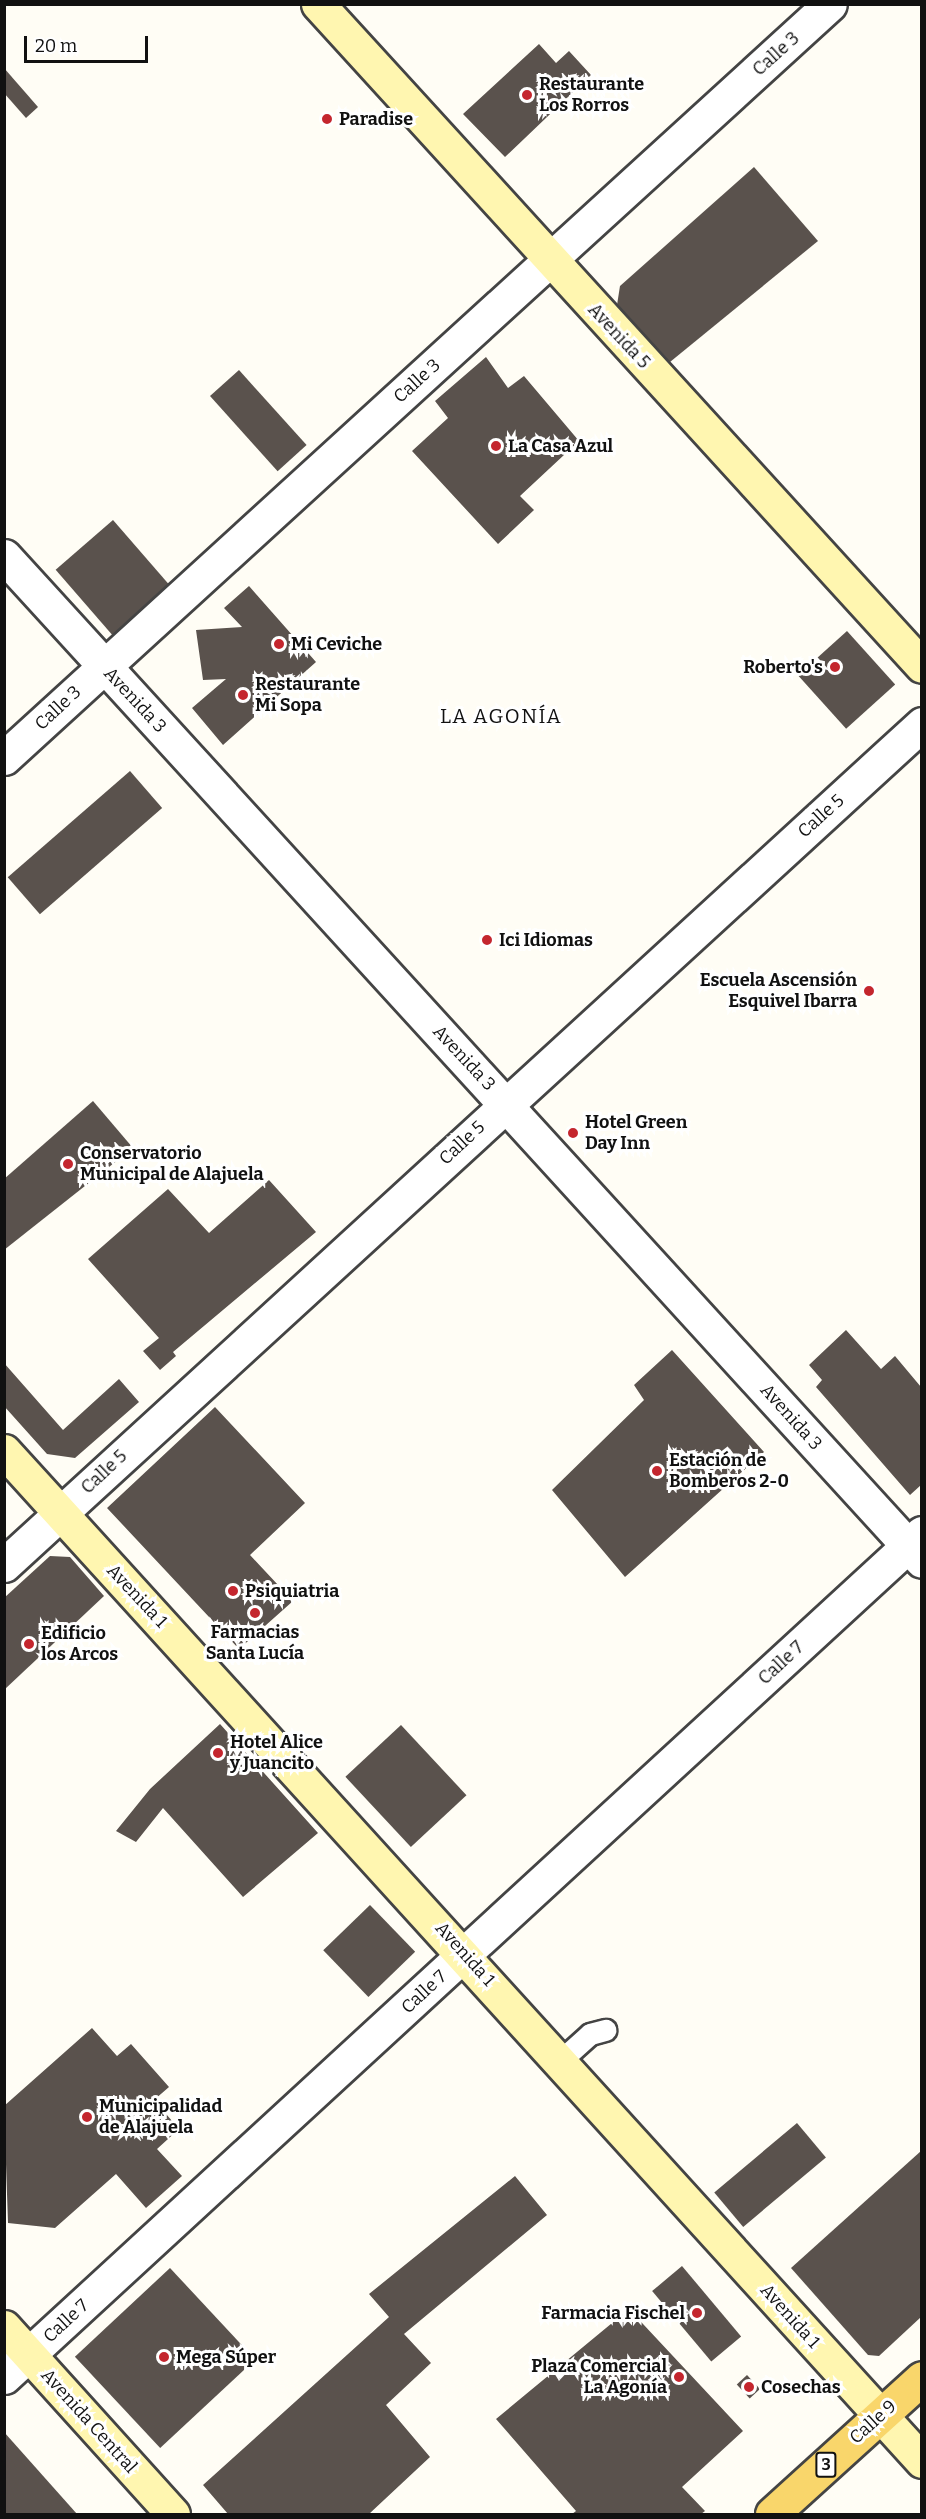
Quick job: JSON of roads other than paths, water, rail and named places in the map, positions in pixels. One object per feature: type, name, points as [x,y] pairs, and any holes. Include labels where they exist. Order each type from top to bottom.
[{"type":"main road","name":"Calle 9","points":[[772,2514],[921,2378]]},
{"type":"street","name":"Avenida 5","points":[[318,4],[921,666]]},
{"type":"street","name":"Calle 3","points":[[4,758],[830,4]]},
{"type":"street","name":"Avenida 3","points":[[4,556],[505,1103],[917,1547]]},
{"type":"street","name":"Calle 5","points":[[4,1565],[505,1103],[921,724]]},
{"type":"street","name":"Avenida 1","points":[[4,1451],[465,1954],[921,2461]]},
{"type":"street","name":"Calle 7","points":[[4,2377],[465,1954],[917,1547]]},
{"type":"street","name":"Avenida Central","points":[[4,2327],[173,2514]]},
{"type":"lane","points":[[560,2061],[590,2034],[605,2030]]},
{"type":"place","name":"Restaurante Los Rorros","points":[[527,95]]},
{"type":"place","name":"Paradise","points":[[327,119]]},
{"type":"place","name":"La Casa Azul","points":[[496,446]]},
{"type":"place","name":"Mi Ceviche","points":[[279,644]]},
{"type":"place","name":"Roberto's","points":[[835,667]]},
{"type":"place","name":"Restaurante Mi Sopa","points":[[243,695]]},
{"type":"place","name":"Ici Idiomas","points":[[487,940]]},
{"type":"place","name":"Escuela Ascensión Esquivel Ibarra","points":[[869,991]]},
{"type":"place","name":"Hotel Green Day Inn","points":[[573,1133]]},
{"type":"place","name":"Conservatorio Municipal de Alajuela","points":[[68,1164]]},
{"type":"place","name":"Estación de Bomberos 2-0","points":[[657,1471]]},
{"type":"place","name":"Psiquiatria","points":[[233,1591]]},
{"type":"place","name":"Farmacias Santa Lucía","points":[[255,1613]]},
{"type":"place","name":"Edificio los Arcos","points":[[29,1644]]},
{"type":"place","name":"Hotel Alice y Juancito","points":[[218,1753]]},
{"type":"place","name":"Municipalidad de Alajuela","points":[[87,2117]]},
{"type":"place","name":"Farmacia Fischel","points":[[697,2313]]},
{"type":"place","name":"Mega Súper","points":[[164,2357]]},
{"type":"place","name":"Plaza Comercial La Agonía","points":[[679,2377]]},
{"type":"place","name":"Cosechas","points":[[749,2387]]},
{"type":"district","name":"LA AGONÍA","points":[[501,716]]}]
